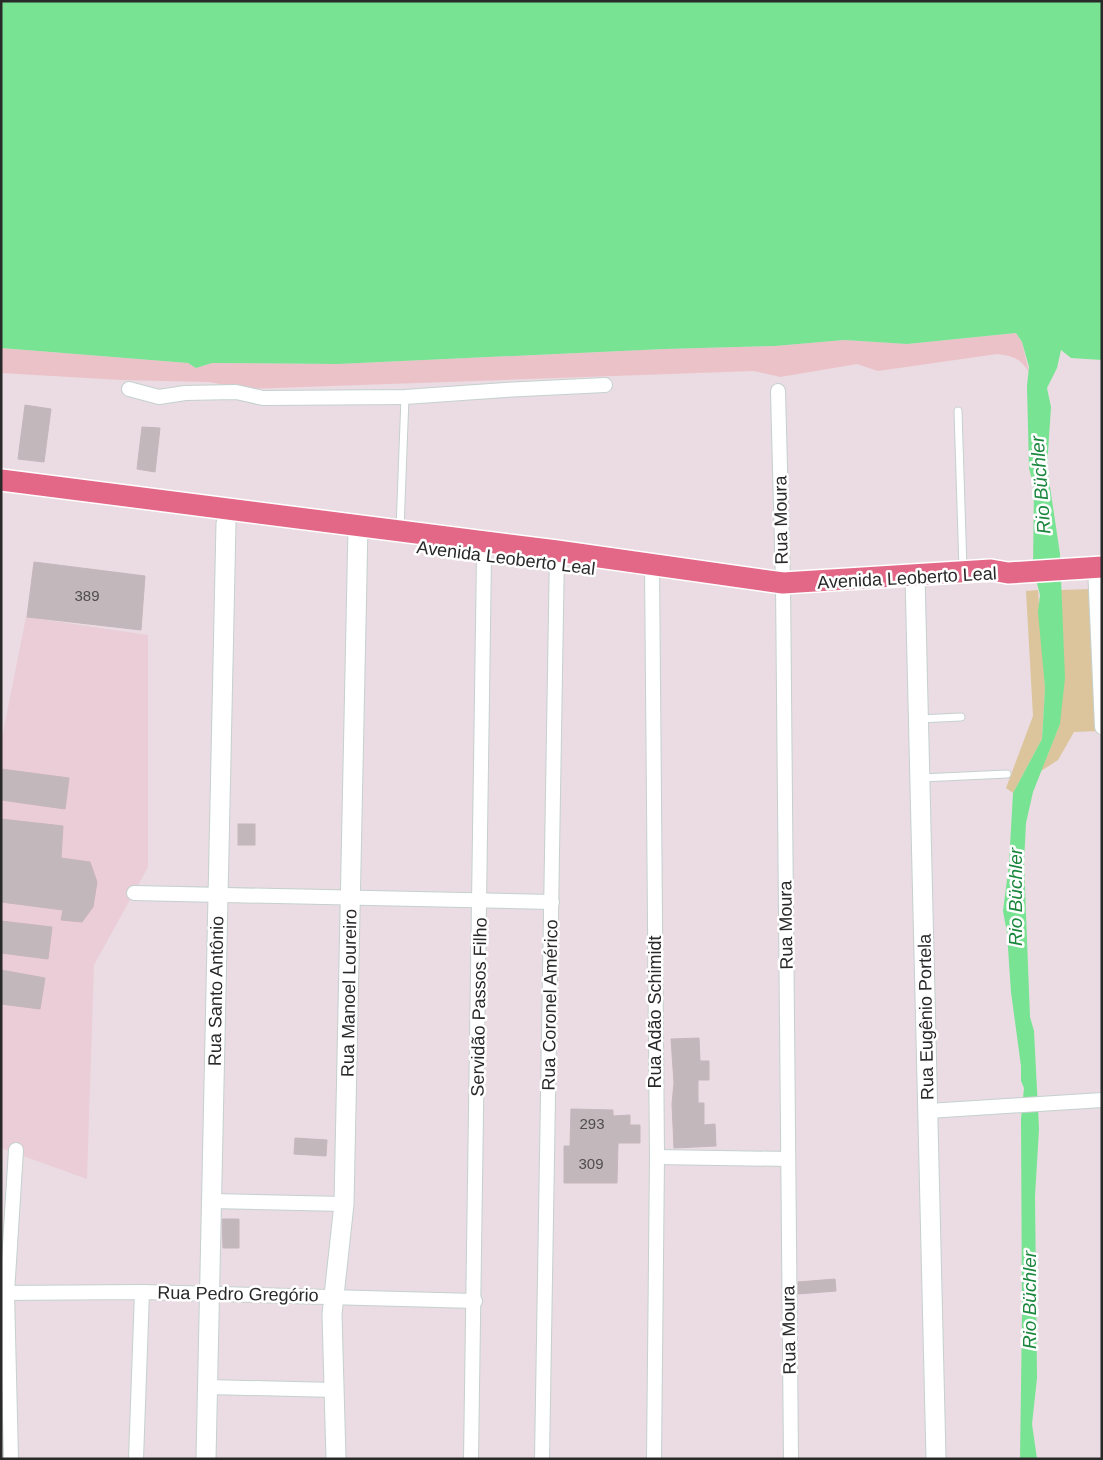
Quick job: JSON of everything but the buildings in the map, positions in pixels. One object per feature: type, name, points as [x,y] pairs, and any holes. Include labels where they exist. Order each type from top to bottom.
[{"type":"main road","name":"Avenida Leoberto Leal","points":[[1,480],[358,533],[484,556],[556,558]]},
{"type":"main road","name":"Avenida Leoberto Leal","points":[[1,494],[226,523],[358,533],[400,531],[556,558],[783,589],[820,596],[915,582],[963,572],[991,570],[1017,572]]},
{"type":"main road","points":[[1017,572],[1098,567]]},
{"type":"main road","name":"Avenida Leoberto Leal","points":[[915,582],[999,581],[1017,572]]},
{"type":"street","points":[[129,389],[160,397],[185,393],[236,392],[263,398],[404,397],[605,385]]},
{"type":"street","name":"Rua Moura","points":[[778,391],[783,589],[791,1459]]},
{"type":"street","name":"Rua Santo Antônio","points":[[206,1459],[226,523]]},
{"type":"street","name":"Rua Manoel Loureiro","points":[[336,1459],[335,1390],[333,1380],[333,1297],[344,1204],[358,533]]},
{"type":"street","name":"Servidão Passos Filho","points":[[471,1459],[475,1301],[484,556]]},
{"type":"street","name":"Rua Coronel Américo","points":[[542,1459],[556,558]]},
{"type":"street","points":[[1098,567],[1102,727]]},
{"type":"street","name":"Rua Adão Schimidt","points":[[652,571],[657,1157],[654,1459]]},
{"type":"street","name":"Rua Eugênio Portela","points":[[915,582],[936,1459]]},
{"type":"street","points":[[134,893],[552,902]]},
{"type":"street","points":[[928,1111],[1102,1100]]},
{"type":"street","points":[[11,1459],[4,1293],[16,1150]]},
{"type":"street","points":[[657,1157],[788,1159]]},
{"type":"street","points":[[212,1201],[344,1204]]},
{"type":"street","points":[[136,1459],[142,1292]]},
{"type":"street","name":"Rua Pedro Gregório","points":[[4,1293],[142,1292],[475,1301]]},
{"type":"street","points":[[208,1387],[335,1390]]},
{"type":"lane","points":[[400,531],[404,397]]},
{"type":"lane","points":[[958,411],[963,572]]},
{"type":"lane","points":[[919,719],[961,718]]},
{"type":"lane","points":[[920,778],[1007,774]]},
{"type":"shaded area","points":[[1091,589],[1099,731],[1074,732],[1058,760],[1041,771],[1060,724],[1060,590]]},
{"type":"shaded area","points":[[1038,590],[1045,688],[1042,739],[1013,793],[1006,788],[1033,716],[1026,591]]},
{"type":"shaded area","points":[[26,617],[148,635],[148,867],[94,965],[87,1179],[1,1148],[1,743]]},
{"type":"sand","points":[[1016,333],[1022,342],[1029,372],[1016,358],[997,354],[878,371],[857,364],[780,377],[754,371],[249,389],[209,382],[121,380],[1,373],[1,348],[188,363],[196,368],[212,363],[338,364],[665,349],[775,346],[844,340],[907,344]]},
{"type":"water","name":"Rio Büchler","points":[[1,1],[1102,1],[1102,360],[1071,358],[1061,350],[1057,368],[1047,388],[1051,407],[1047,467],[1060,554],[1065,678],[1060,724],[1033,792],[1026,823],[1024,862],[1030,1017],[1034,1031],[1039,1129],[1035,1196],[1037,1378],[1032,1424],[1037,1459],[1020,1459],[1022,1315],[1021,1119],[1024,1088],[1021,1081],[1021,1066],[1011,992],[1007,933],[1003,911],[1009,864],[1013,793],[1042,739],[1045,688],[1038,612],[1040,595],[1033,568],[1034,488],[1029,468],[1027,386],[1029,367],[1022,342],[1016,333],[907,344],[844,340],[775,346],[665,349],[338,364],[212,363],[196,368],[188,363],[1,348]]}]
